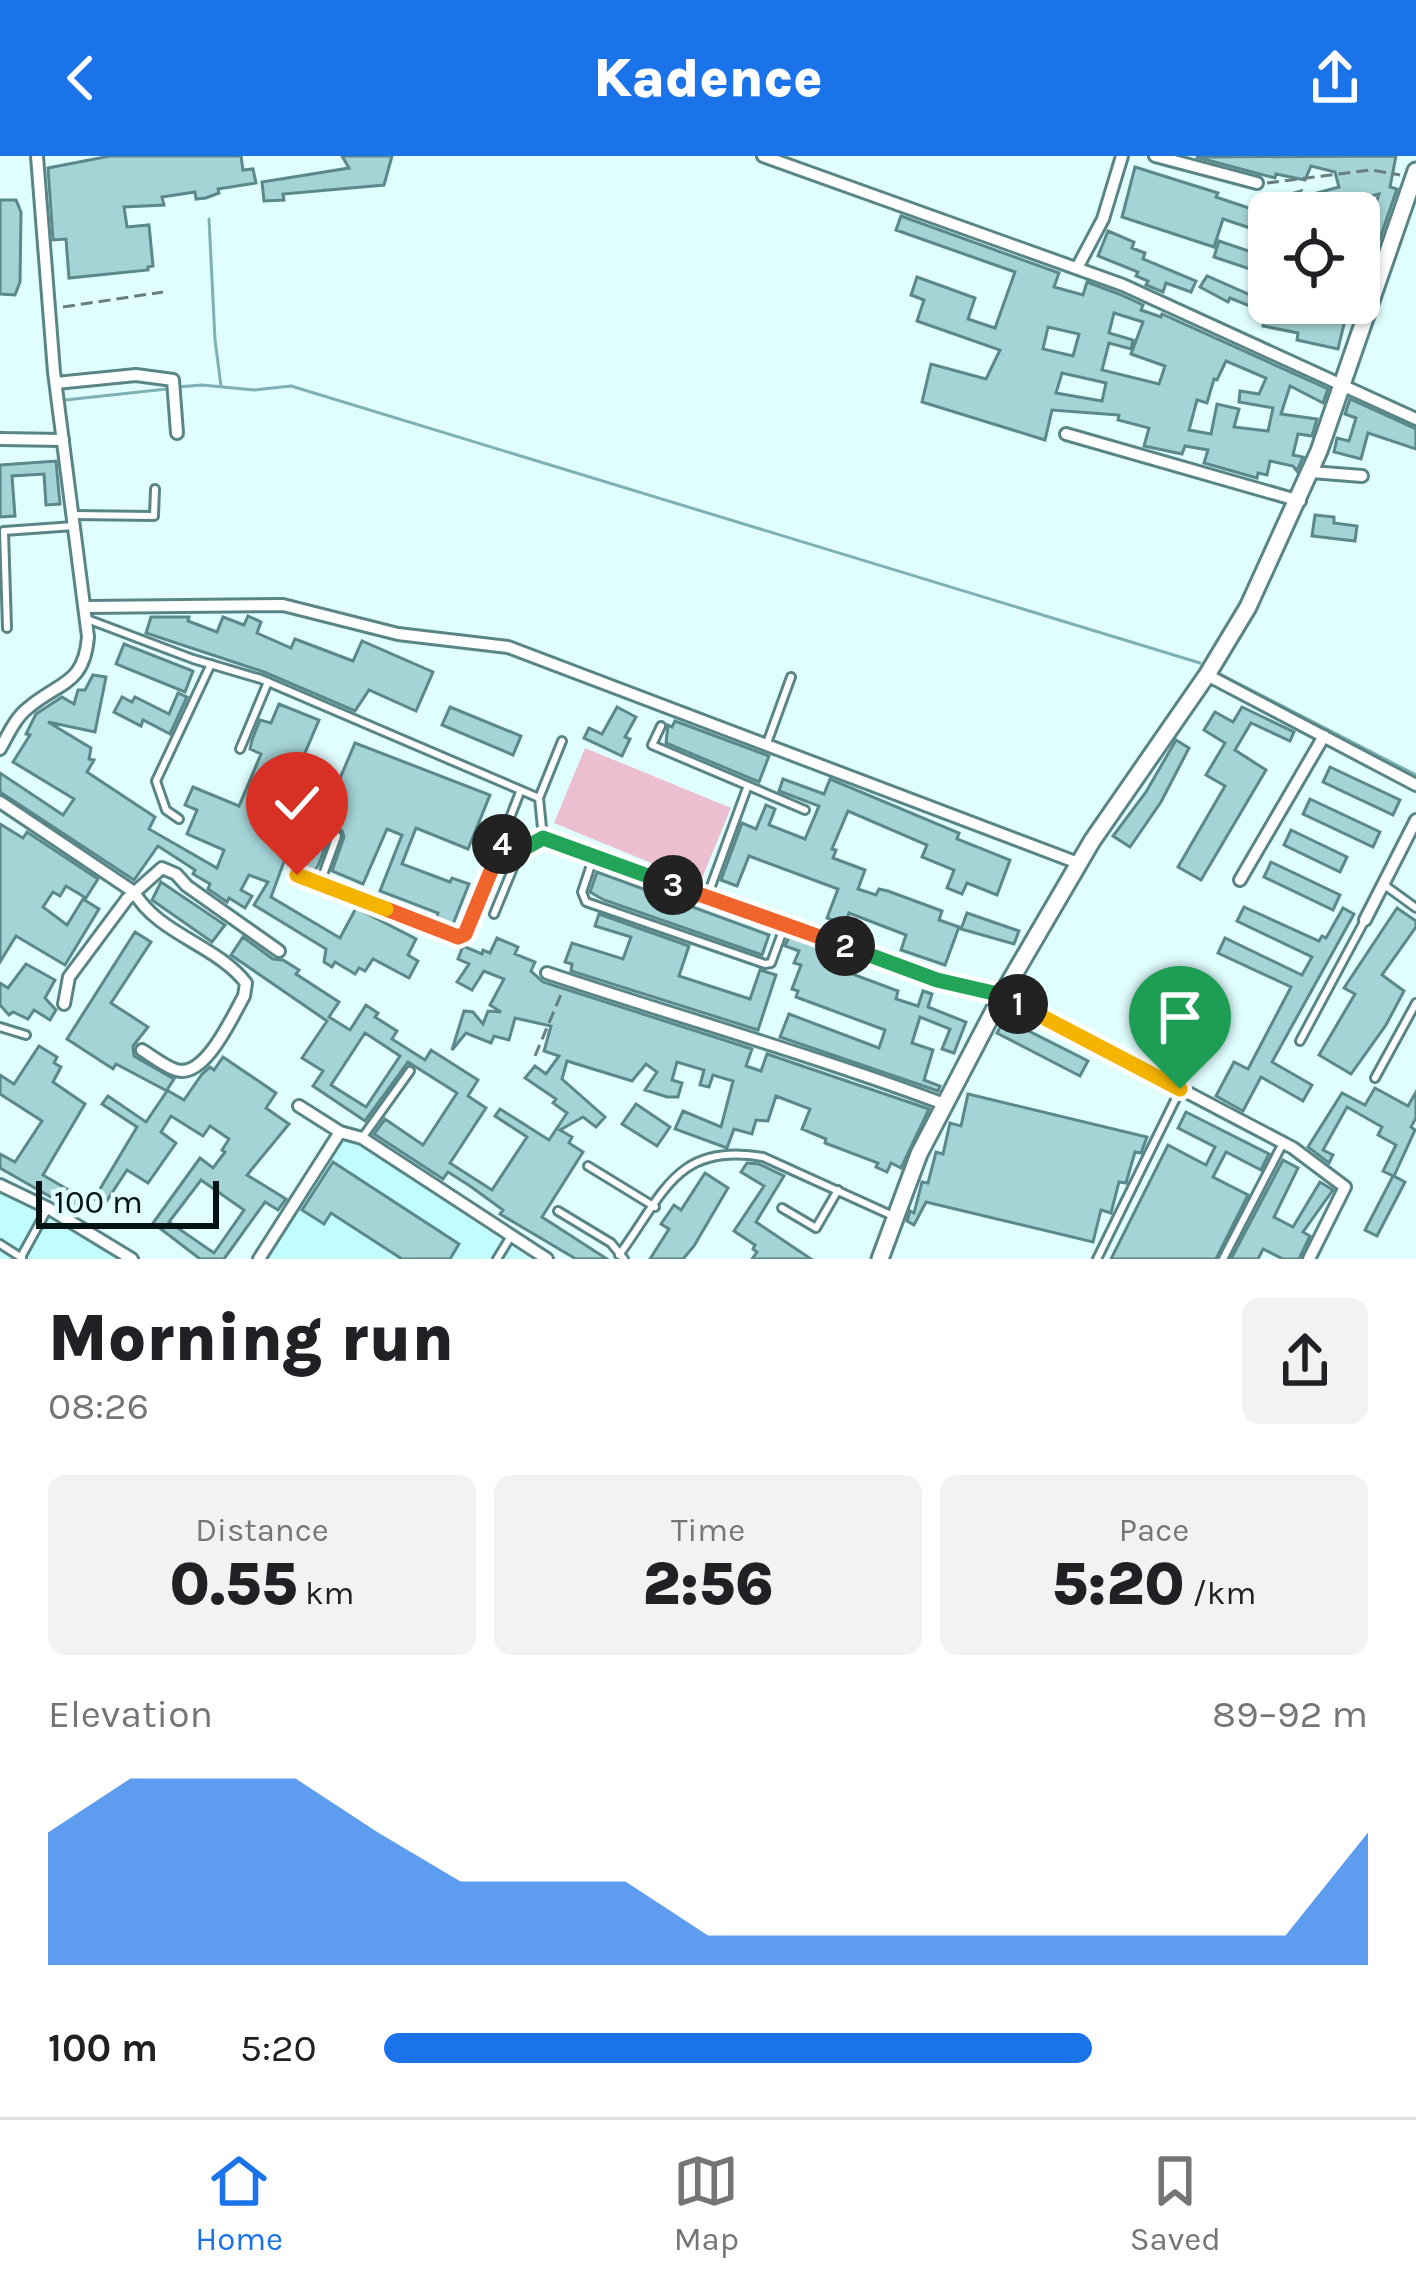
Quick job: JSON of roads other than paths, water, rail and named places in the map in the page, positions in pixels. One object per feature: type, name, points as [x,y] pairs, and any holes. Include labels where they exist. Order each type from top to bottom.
[{"type":"street","points":[[0,749],[24,710],[78,674],[86,658],[87,613],[56,383],[37,156]]},
{"type":"street","points":[[763,156],[1077,268],[1416,419]]},
{"type":"street","points":[[1077,268],[1103,219],[1122,156]]},
{"type":"street","points":[[1155,156],[1258,183]]},
{"type":"street","points":[[880,1259],[893,1216],[944,1104],[1002,995],[1078,863],[1248,607],[1300,501],[1415,175]]},
{"type":"street","points":[[56,383],[158,376],[176,387],[177,433]]},
{"type":"street","points":[[1066,434],[1300,501]]},
{"type":"street","points":[[0,440],[63,440]]},
{"type":"street","points":[[1311,472],[1362,476]]},
{"type":"street","points":[[87,613],[283,605],[398,634],[508,647],[1078,863]]},
{"type":"street","points":[[1207,675],[1416,785]]},
{"type":"street","points":[[1240,880],[1324,736]]},
{"type":"street","points":[[0,802],[134,892],[158,918],[234,968],[246,983],[244,996],[201,1064],[177,1071],[142,1050]]},
{"type":"street","points":[[1365,920],[1412,839],[1416,820]]},
{"type":"street","points":[[64,1004],[69,976],[134,892],[162,868],[279,951]]},
{"type":"street","points":[[547,973],[761,1045],[832,1062],[944,1104]]},
{"type":"street","points":[[1002,995],[1282,1143],[1345,1186],[1309,1259]]},
{"type":"street","points":[[299,1106],[340,1132],[362,1138],[547,1259]]},
{"type":"street","points":[[259,1259],[340,1132]]},
{"type":"street","points":[[0,1185],[132,1259]]},
{"type":"lane","points":[[7,628],[2,531],[154,516],[154,489]]},
{"type":"lane","points":[[87,613],[268,682],[539,798]]},
{"type":"lane","points":[[179,819],[166,810],[156,781],[211,664]]},
{"type":"lane","points":[[767,742],[791,677]]},
{"type":"lane","points":[[240,749],[268,682]]},
{"type":"lane","points":[[661,726],[652,746],[805,810]]},
{"type":"lane","points":[[543,838],[539,798],[562,741]]},
{"type":"lane","points":[[707,897],[747,788]]},
{"type":"lane","points":[[297,875],[458,937],[465,934],[520,791]]},
{"type":"lane","points":[[314,826],[337,836],[320,884]]},
{"type":"lane","points":[[494,914],[520,851],[543,838],[937,980],[1002,995]]},
{"type":"lane","points":[[501,844],[520,851]]},
{"type":"lane","points":[[594,856],[582,892],[586,902],[608,910],[765,964],[771,963],[785,925]]},
{"type":"lane","points":[[1383,884],[1416,908]]},
{"type":"lane","points":[[1300,1041],[1365,920]]},
{"type":"lane","points":[[1376,1078],[1416,1004]]},
{"type":"lane","points":[[0,1027],[26,1034]]},
{"type":"lane","points":[[362,1138],[410,1071]]},
{"type":"lane","points":[[1096,1259],[1180,1089]]},
{"type":"lane","points":[[1223,1259],[1282,1143]]},
{"type":"lane","points":[[557,1210],[611,1243],[622,1257],[682,1170],[702,1156],[740,1153],[763,1156],[893,1216]]},
{"type":"lane","points":[[588,1166],[655,1207]]},
{"type":"lane","points":[[782,1208],[816,1228],[838,1190]]},
{"type":"lane","points":[[0,1244],[22,1258],[48,1208]]},
{"type":"lane","points":[[497,1259],[511,1236]]},
{"type":"waterway","points":[[209,219],[221,386]]},
{"type":"waterway","points":[[177,387],[254,390],[291,386],[1200,663]]},
{"type":"waterway","points":[[65,400],[167,389]]},
{"type":"waterway","points":[[1220,674],[1416,775]]}]
